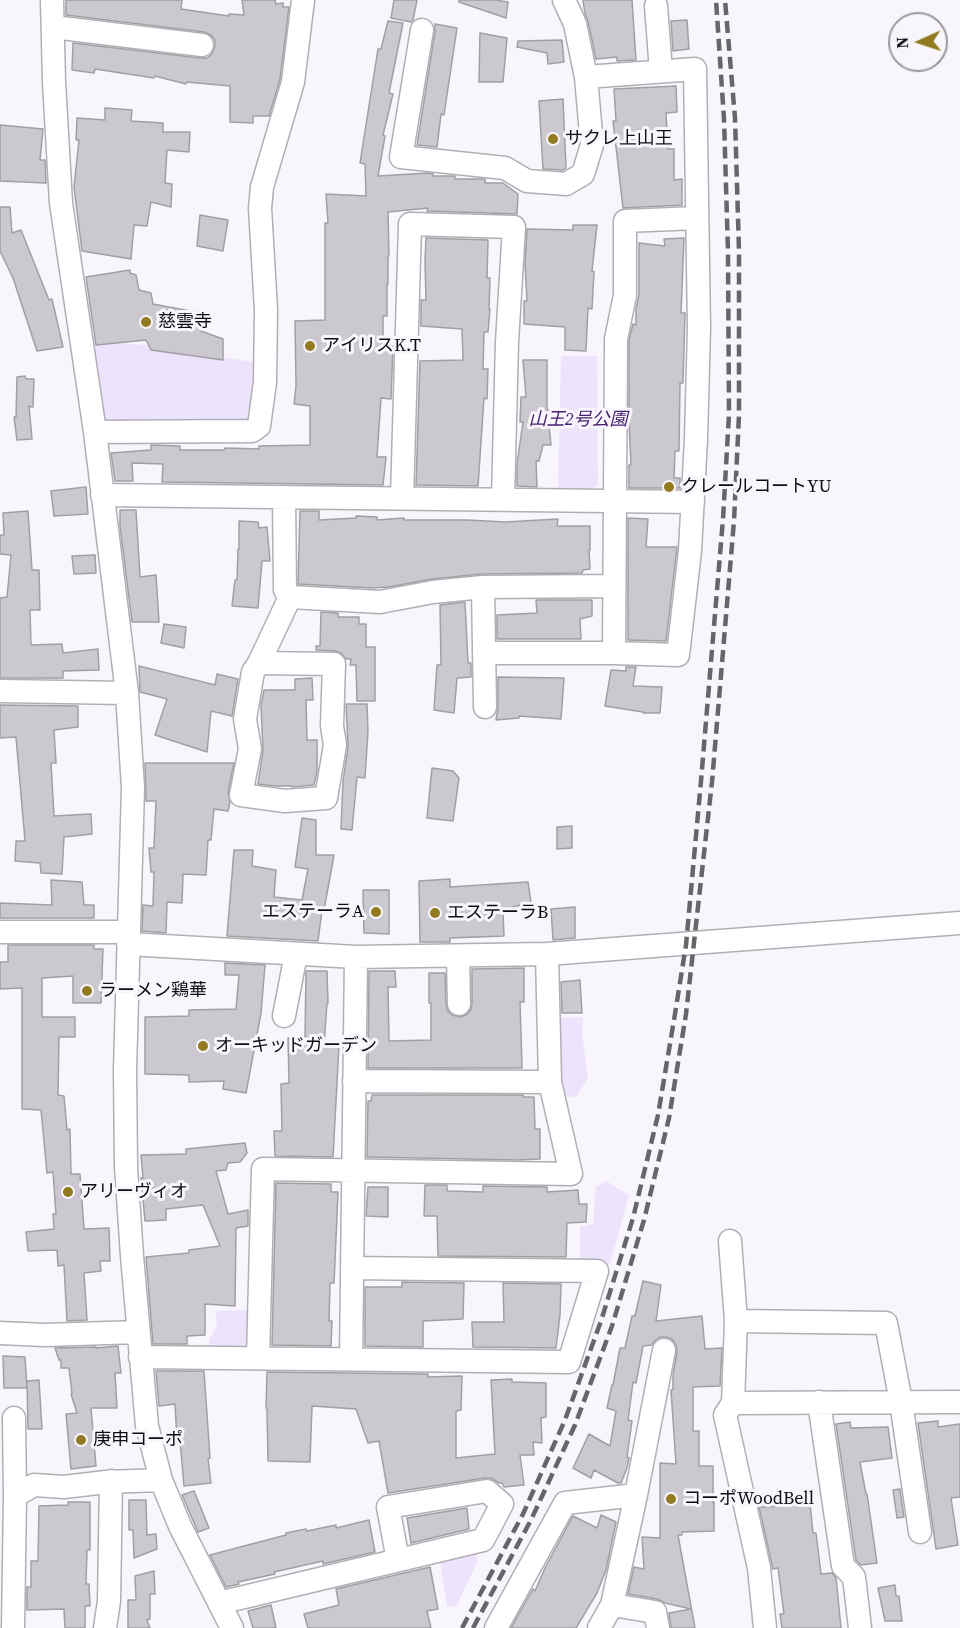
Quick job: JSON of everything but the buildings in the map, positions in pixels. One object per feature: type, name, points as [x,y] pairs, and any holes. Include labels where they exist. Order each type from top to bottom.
[{"type":"street","points":[[52,0],[61,203],[95,432],[127,693],[133,788],[125,1070],[126,1167],[147,1426],[161,1480],[180,1526],[232,1628]]},
{"type":"street","points":[[95,432],[252,431],[259,426],[265,382],[266,322],[260,208],[262,187],[293,82],[303,0]]},
{"type":"street","points":[[422,30],[401,157],[505,168],[527,181],[566,184],[583,174],[592,145],[586,77],[575,24],[564,0]]},
{"type":"street","points":[[656,6],[661,71]]},
{"type":"street","points":[[53,27],[202,45]]},
{"type":"street","points":[[484,653],[678,655],[690,551],[699,328],[695,69],[586,77]]},
{"type":"street","points":[[614,653],[616,339],[625,295],[625,221],[697,218]]},
{"type":"street","points":[[402,498],[410,224],[514,227],[507,342],[503,499]]},
{"type":"street","points":[[102,495],[693,502]]},
{"type":"street","points":[[284,497],[285,590],[290,597]]},
{"type":"street","points":[[290,597],[381,602],[433,592],[483,587],[614,586]]},
{"type":"street","points":[[483,587],[485,707]]},
{"type":"street","points":[[259,663],[334,664],[332,726],[335,745],[326,798],[285,801],[241,795],[250,749],[245,719],[253,672],[290,597]]},
{"type":"street","points":[[0,692],[127,693]]},
{"type":"street","points":[[0,932],[129,938],[296,954],[356,957],[547,954],[960,923]]},
{"type":"street","points":[[284,1016],[296,954]]},
{"type":"street","points":[[258,1358],[263,1169],[571,1174],[550,1082],[547,954]]},
{"type":"street","points":[[458,956],[459,1004]]},
{"type":"street","points":[[351,1359],[356,957]]},
{"type":"street","points":[[354,1081],[550,1082]]},
{"type":"street","points":[[730,1241],[736,1321],[733,1403],[725,1415],[759,1568],[765,1628]]},
{"type":"street","points":[[140,1357],[569,1362],[597,1271],[352,1268]]},
{"type":"street","points":[[736,1321],[886,1323],[901,1402],[920,1532]]},
{"type":"street","points":[[0,1333],[45,1335],[138,1332]]},
{"type":"street","points":[[599,1628],[612,1605],[664,1350]]},
{"type":"street","points":[[819,1402],[843,1566],[854,1577],[860,1628]]},
{"type":"street","points":[[733,1403],[960,1402]]},
{"type":"street","points":[[13,1628],[14,1418]]},
{"type":"street","points":[[15,1496],[34,1485],[64,1487],[111,1481],[161,1480]]},
{"type":"street","points":[[105,1628],[109,1601],[111,1481]]},
{"type":"street","points":[[219,1603],[483,1540],[502,1504],[487,1491],[388,1507],[398,1560]]},
{"type":"street","points":[[496,1628],[565,1503],[636,1495]]},
{"type":"street","points":[[612,1605],[655,1612],[658,1628]]},
{"type":"green space","points":[[92,341],[146,345],[259,363],[255,421],[106,427]]},
{"type":"green space","name":"山王2号公園","points":[[561,356],[597,356],[598,485],[590,490],[558,489]]},
{"type":"green space","points":[[583,1017],[582,1033],[588,1078],[576,1097],[562,1096],[559,1018]]},
{"type":"green space","points":[[606,1181],[629,1195],[610,1264],[580,1259],[580,1227],[593,1224],[596,1187]]},
{"type":"green space","points":[[251,1310],[249,1352],[210,1350],[209,1340],[217,1326],[215,1311]]},
{"type":"green space","points":[[476,1553],[478,1560],[457,1605],[447,1607],[440,1560]]},
{"type":"railway","points":[[462,1628],[523,1514],[565,1420],[601,1321],[633,1218],[658,1115],[686,945],[723,519],[729,414],[724,119],[716,0]]},
{"type":"railway","points":[[473,1628],[531,1520],[575,1425],[612,1326],[644,1220],[669,1118],[686,1014],[712,782],[734,521],[739,415],[739,251],[735,118],[725,0]]},
{"type":"place","name":"サクレ上山王","points":[[553,139]]},
{"type":"place","name":"慈雲寺","points":[[146,322]]},
{"type":"place","name":"アイリスK.T","points":[[310,346]]},
{"type":"place","name":"クレールコートYU","points":[[669,487]]},
{"type":"place","name":"エステーラA","points":[[376,912]]},
{"type":"place","name":"エステーラB","points":[[435,913]]},
{"type":"place","name":"ラーメン鶏華","points":[[87,991]]},
{"type":"place","name":"オーキッドガーデン","points":[[203,1046]]},
{"type":"place","name":"アリーヴィオ","points":[[68,1192]]},
{"type":"place","name":"庚申コーポ","points":[[81,1440]]},
{"type":"place","name":"コーポWoodBell","points":[[671,1499]]}]
